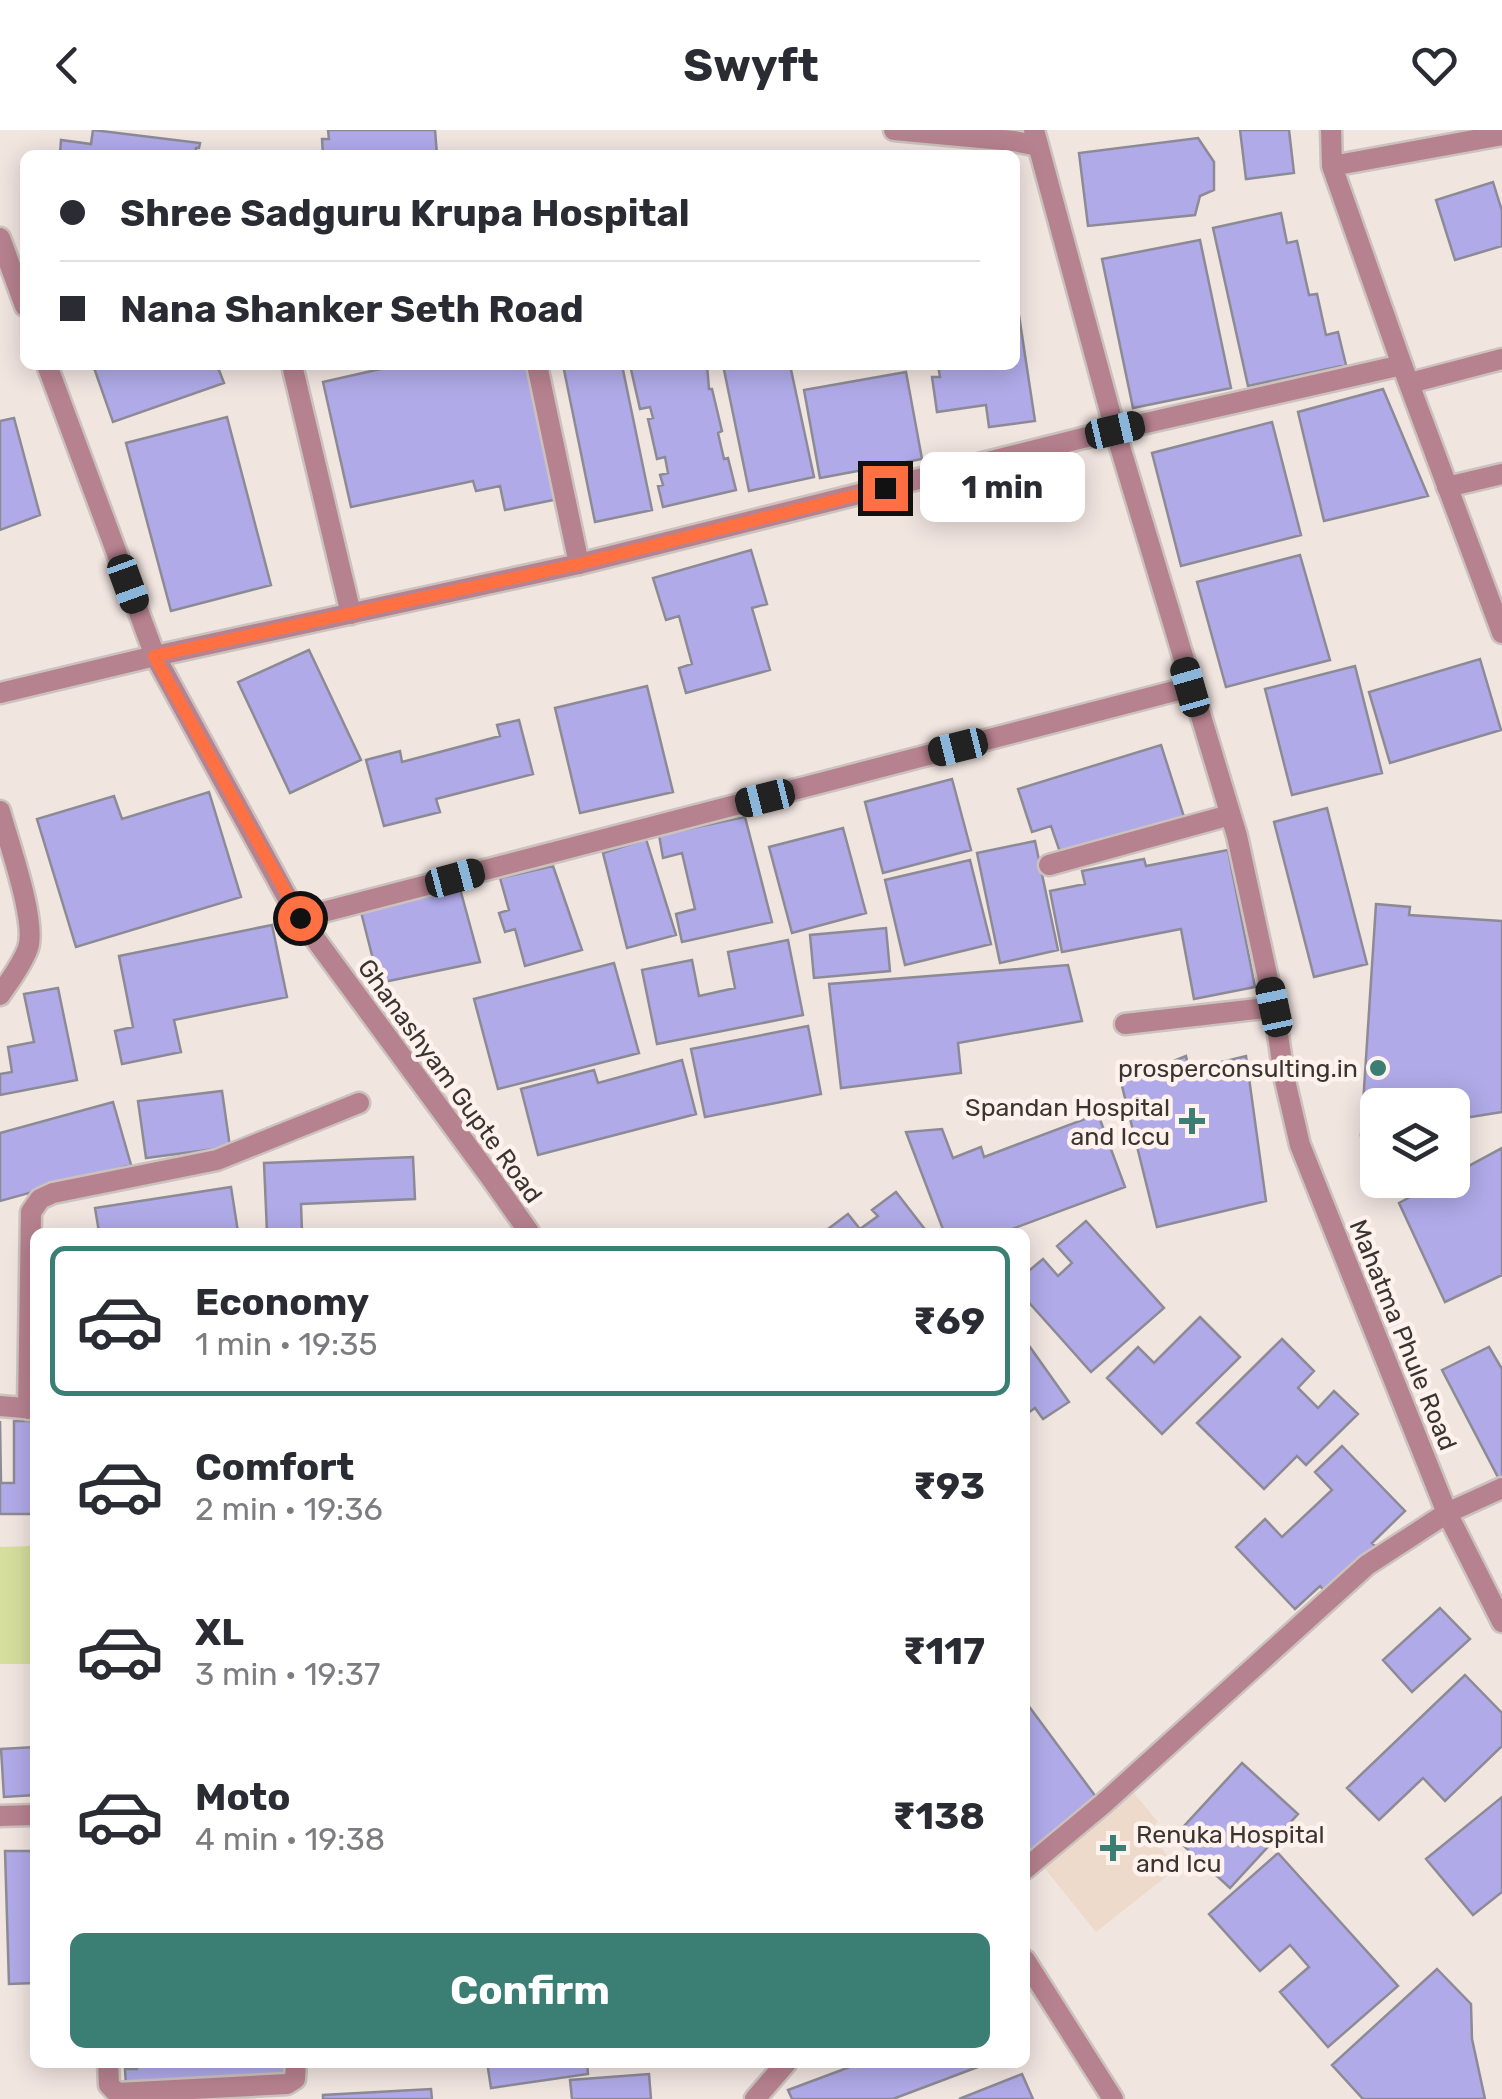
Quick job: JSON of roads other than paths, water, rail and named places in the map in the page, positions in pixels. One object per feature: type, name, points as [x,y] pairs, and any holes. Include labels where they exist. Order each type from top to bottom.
[{"type":"street","points":[[894,130],[1014,141],[1036,138]]},
{"type":"street","points":[[1331,130],[1332,166],[1502,634]]},
{"type":"street","points":[[1332,166],[1502,135]]},
{"type":"street","name":"Mahatma Phule Road","points":[[1036,138],[1115,430],[1237,836],[1300,1145],[1447,1513],[1502,1622]]},
{"type":"street","points":[[0,238],[20,292]]},
{"type":"street","points":[[0,693],[579,564],[1115,430],[1502,359]]},
{"type":"street","name":"Ghanashyam Gupte Road","points":[[49,370],[154,656],[300,918],[525,1228]]},
{"type":"street","points":[[293,370],[350,614]]},
{"type":"street","points":[[539,370],[579,564]]},
{"type":"street","points":[[1447,487],[1502,474]]},
{"type":"street","points":[[300,918],[1190,687]]},
{"type":"street","points":[[0,811],[30,922],[30,944],[0,995]]},
{"type":"street","points":[[1049,865],[1230,816]]},
{"type":"street","points":[[1126,1024],[1274,1007]]},
{"type":"street","points":[[31,1228],[31,1212],[40,1200],[68,1188],[216,1160],[360,1103]]},
{"type":"street","points":[[0,1406],[30,1409]]},
{"type":"street","points":[[1030,1864],[1103,1804],[1367,1565],[1447,1513],[1502,1488]]},
{"type":"street","points":[[0,1816],[30,1814]]},
{"type":"street","points":[[1030,1968],[1113,2099]]},
{"type":"street","points":[[108,2068],[108,2085],[118,2094],[288,2084],[295,2079],[296,2068]]},
{"type":"street","points":[[755,2099],[783,2068]]},
{"type":"place","name":"prosperconsulting.in","points":[[1378,1068]]},
{"type":"place","name":"Spandan Hospital and Iccu","points":[[1192,1121]]},
{"type":"place","name":"Renuka Hospital and Icu","points":[[1113,1848]]}]
